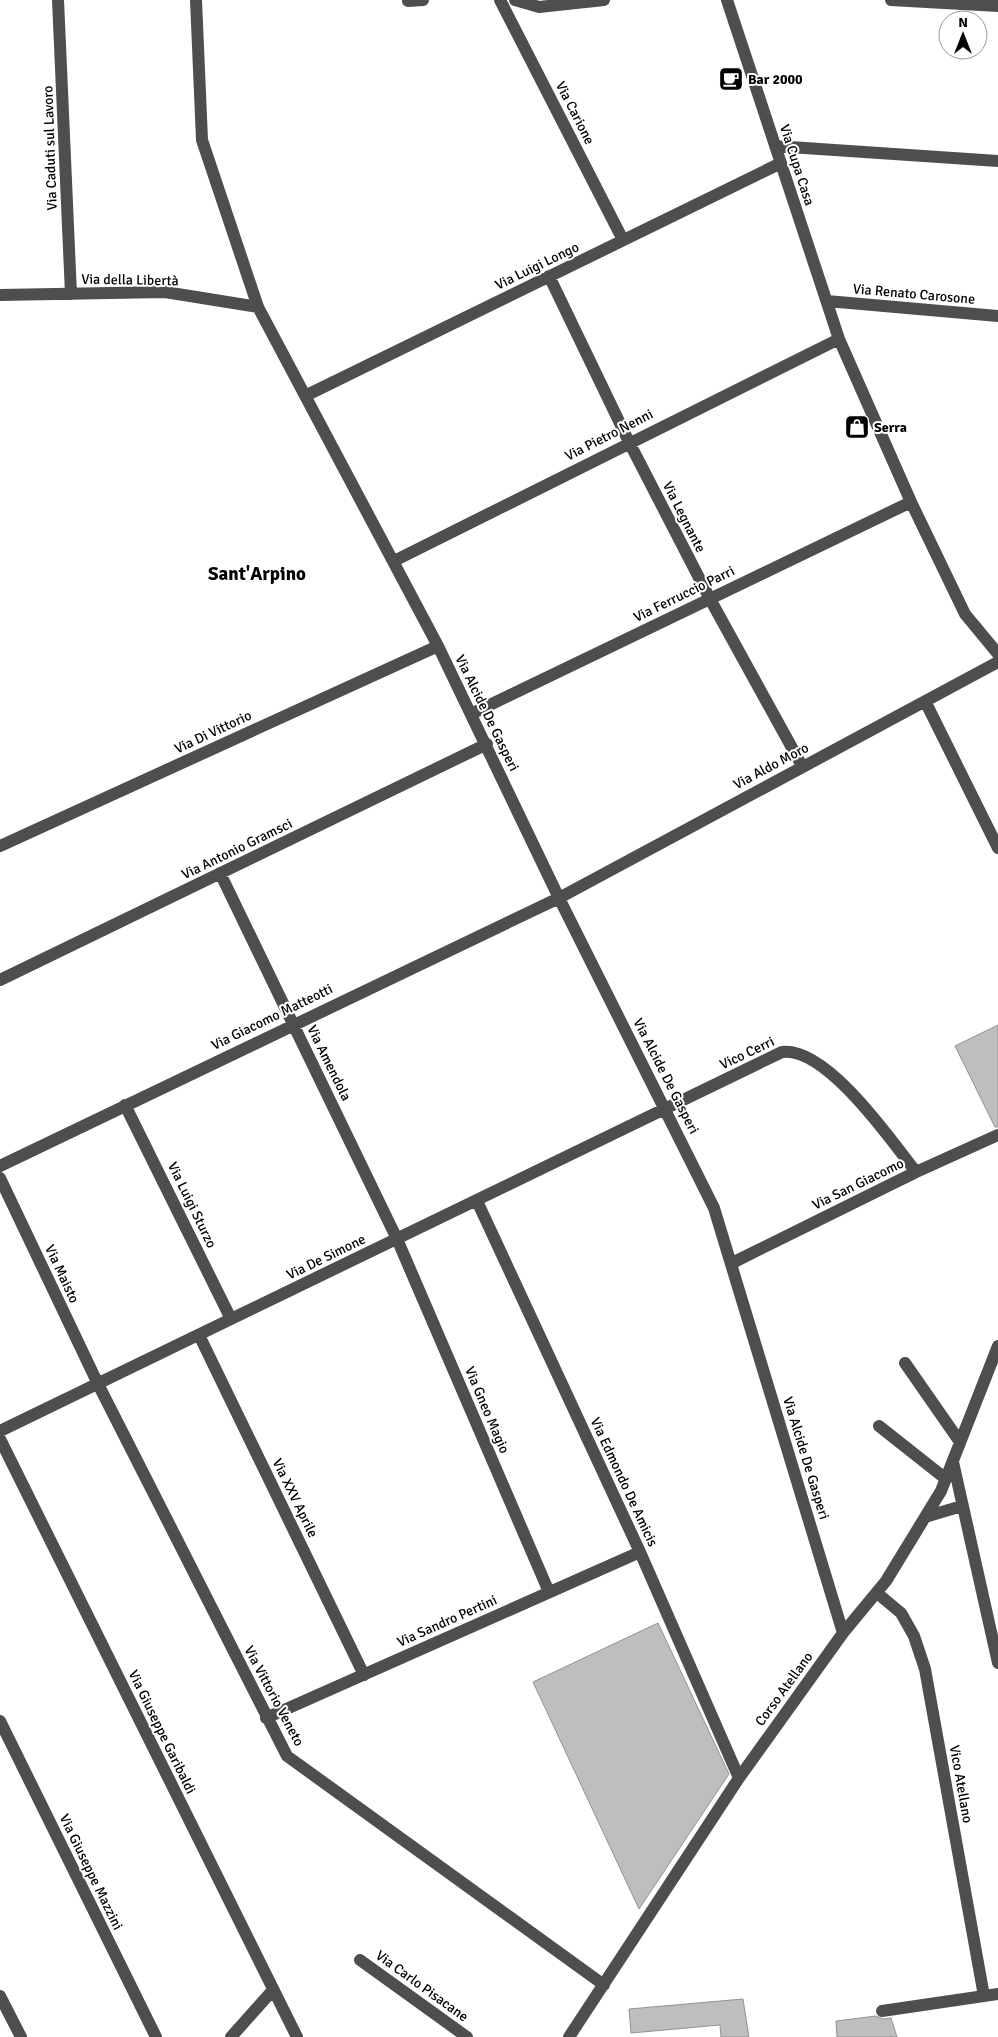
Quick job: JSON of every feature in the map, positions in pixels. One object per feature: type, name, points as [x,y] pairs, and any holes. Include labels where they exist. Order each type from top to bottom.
[{"type":"street","name":"Via Caduti sul Lavoro","points":[[58,0],[71,294]]},
{"type":"street","name":"Via Alcide De Gasperi","points":[[196,0],[202,140],[258,306],[307,395],[438,646],[558,898],[714,1208],[843,1633]]},
{"type":"street","points":[[408,1],[423,0]]},
{"type":"street","name":"Via Carione","points":[[500,0],[623,240]]},
{"type":"street","points":[[515,0],[539,7],[604,0]]},
{"type":"street","name":"Via Cupa Casa","points":[[727,0],[839,339],[910,502],[965,614],[998,654]]},
{"type":"street","points":[[891,0],[998,6]]},
{"type":"street","points":[[775,146],[998,161]]},
{"type":"street","name":"Via Luigi Longo","points":[[307,395],[781,163]]},
{"type":"street","name":"Via Legnante","points":[[550,276],[629,442],[710,599],[802,766]]},
{"type":"street","name":"Via della Libertà","points":[[0,295],[165,292],[258,306]]},
{"type":"street","name":"Via Renato Carosone","points":[[827,302],[998,316]]},
{"type":"street","name":"Via Pietro Nenni","points":[[394,561],[629,442],[839,339]]},
{"type":"street","name":"Via Ferruccio Parri","points":[[471,714],[910,502]]},
{"type":"street","name":"Via Di Vittorio","points":[[0,846],[438,646]]},
{"type":"street","name":"Via Aldo Moro","points":[[558,898],[998,662]]},
{"type":"street","points":[[924,701],[998,848]]},
{"type":"street","name":"Via Antonio Gramsci","points":[[0,980],[486,744]]},
{"type":"street","name":"Via Amendola","points":[[220,873],[397,1239]]},
{"type":"street","name":"Via Giacomo Matteotti","points":[[0,1166],[294,1023],[558,898]]},
{"type":"street","name":"Vico Cerri","points":[[666,1110],[782,1052],[791,1051],[837,1077],[850,1089],[916,1172]]},
{"type":"street","name":"Via Luigi Sturzo","points":[[126,1105],[231,1320]]},
{"type":"street","name":"Via De Simone","points":[[0,1431],[666,1110]]},
{"type":"street","name":"Via San Giacomo","points":[[732,1263],[916,1172],[998,1135]]},
{"type":"street","name":"Via Maisto","points":[[0,1178],[98,1384]]},
{"type":"street","name":"Via Edmondo De Amicis","points":[[477,1201],[640,1552],[739,1778]]},
{"type":"street","name":"Via Gneo Magio","points":[[397,1239],[549,1592]]},
{"type":"street","name":"Via XXV Aprile","points":[[199,1335],[364,1675]]},
{"type":"street","name":"Corso Atellano","points":[[569,2037],[739,1778],[843,1633],[877,1593],[942,1491],[998,1346]]},
{"type":"street","points":[[905,1363],[960,1442]]},
{"type":"street","name":"Via Vittorio Veneto","points":[[98,1384],[266,1718],[287,1756],[604,1985]]},
{"type":"street","points":[[879,1426],[946,1479]]},
{"type":"street","name":"Via Giuseppe Garibaldi","points":[[0,1440],[297,2037]]},
{"type":"street","points":[[952,1462],[998,1663]]},
{"type":"street","points":[[925,1517],[962,1506]]},
{"type":"street","name":"Via Sandro Pertini","points":[[266,1718],[640,1552]]},
{"type":"street","name":"Vico Atellano","points":[[877,1593],[901,1613],[914,1636],[925,1669],[984,1996]]},
{"type":"street","name":"Via Giuseppe Mazzini","points":[[0,1721],[156,2037]]},
{"type":"street","name":"Via Carlo Pisacane","points":[[360,1960],[467,2037]]},
{"type":"street","points":[[230,2037],[273,1990]]},
{"type":"street","points":[[882,2011],[998,1994]]},
{"type":"street","points":[[0,1996],[21,2037]]},
{"type":"building","points":[[998,1025],[998,1127],[995,1127],[955,1046]]},
{"type":"building","points":[[658,1623],[729,1774],[639,1909],[533,1682]]},
{"type":"building","points":[[743,1999],[749,2037],[721,2037],[720,2025],[631,2033],[629,2009]]},
{"type":"building","points":[[876,2016],[883,2019],[891,2018],[897,2037],[837,2037],[836,2021]]},
{"type":"place","name":"Bar 2000","points":[[731,79]]},
{"type":"place","name":"Serra","points":[[857,427]]},
{"type":"district","name":"Sant'Arpino","points":[[257,574]]}]
